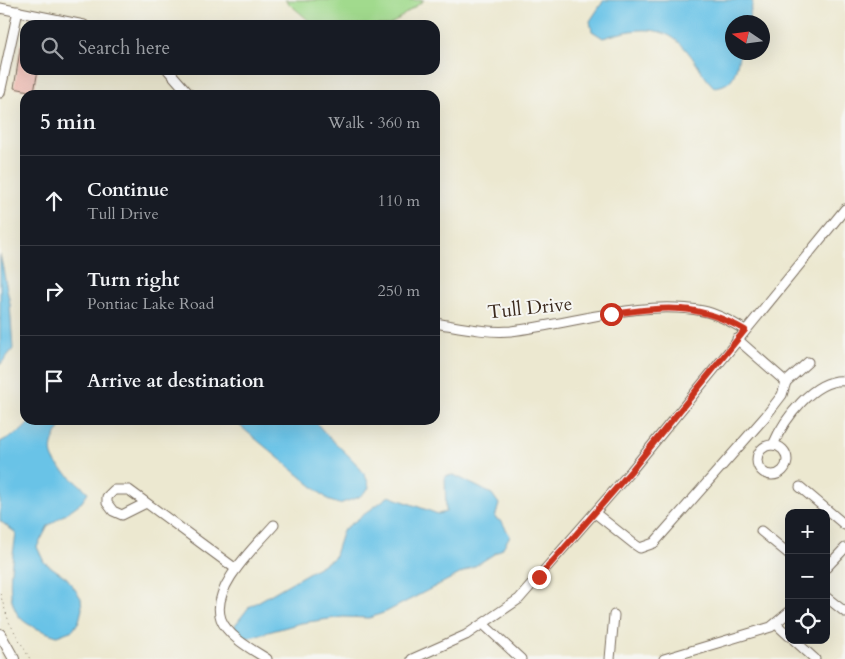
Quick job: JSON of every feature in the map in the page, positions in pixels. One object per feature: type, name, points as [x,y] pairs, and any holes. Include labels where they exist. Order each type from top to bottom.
[{"type":"main road","points":[[0,634],[14,659]]},
{"type":"street","points":[[0,8],[60,20]]},
{"type":"street","points":[[0,93],[18,11]]},
{"type":"street","points":[[172,75],[186,90]]},
{"type":"street","points":[[412,659],[466,635],[519,599],[595,513],[845,209]]},
{"type":"street","name":"Tull Drive","points":[[440,324],[486,331],[509,331],[611,314],[673,307],[704,311],[724,318],[745,330]]},
{"type":"street","points":[[737,339],[786,382]]},
{"type":"street","points":[[595,513],[640,548],[654,543],[765,417],[782,395],[786,382],[808,362]]},
{"type":"street","points":[[773,445],[786,421],[813,390],[824,383],[845,381]]},
{"type":"street","points":[[800,488],[845,525]]},
{"type":"street","points":[[146,503],[236,569]]},
{"type":"street","points":[[267,659],[238,641],[221,620],[219,602],[228,579],[274,525]]},
{"type":"street","points":[[761,532],[785,551]]},
{"type":"street","points":[[830,564],[845,548]]},
{"type":"street","points":[[830,599],[845,612]]},
{"type":"street","points":[[610,659],[614,615]]},
{"type":"street","points":[[664,659],[684,656],[754,634],[776,624],[785,616]]},
{"type":"street","points":[[483,624],[521,659]]},
{"type":"street","points":[[776,624],[785,632]]},
{"type":"street","points":[[798,644],[815,659]]},
{"type":"path","points":[[0,594],[9,622],[30,659]]},
{"type":"green space","points":[[285,0],[424,0],[397,20],[308,20]]},
{"type":"water","points":[[604,0],[751,0],[753,2],[750,15],[725,15],[725,60],[738,60],[731,80],[721,86],[714,87],[679,42],[670,36],[649,30],[638,30],[603,38],[592,31],[590,21]]},
{"type":"water","points":[[0,254],[10,304],[13,349],[0,365]]},
{"type":"water","points":[[27,425],[63,425],[52,444],[51,453],[60,467],[88,492],[82,502],[48,526],[37,547],[44,562],[67,578],[81,598],[82,609],[79,621],[73,630],[57,636],[28,624],[19,617],[11,595],[11,569],[16,533],[0,521],[0,442],[21,431]]},
{"type":"water","points":[[239,425],[319,425],[355,462],[367,479],[369,488],[359,497],[339,504],[330,501]]},
{"type":"water","points":[[454,475],[492,494],[499,504],[495,518],[502,522],[510,536],[502,549],[475,566],[386,612],[369,618],[343,617],[301,623],[243,639],[234,633],[235,625],[249,607],[334,558],[343,530],[389,496],[438,514],[446,512],[445,476]]},
{"type":"building","points":[[20,50],[20,75],[37,75],[34,90],[14,88]]},
{"type":"route","points":[[539,577],[631,471],[745,330],[724,318],[704,311],[673,307],[611,314]]}]
